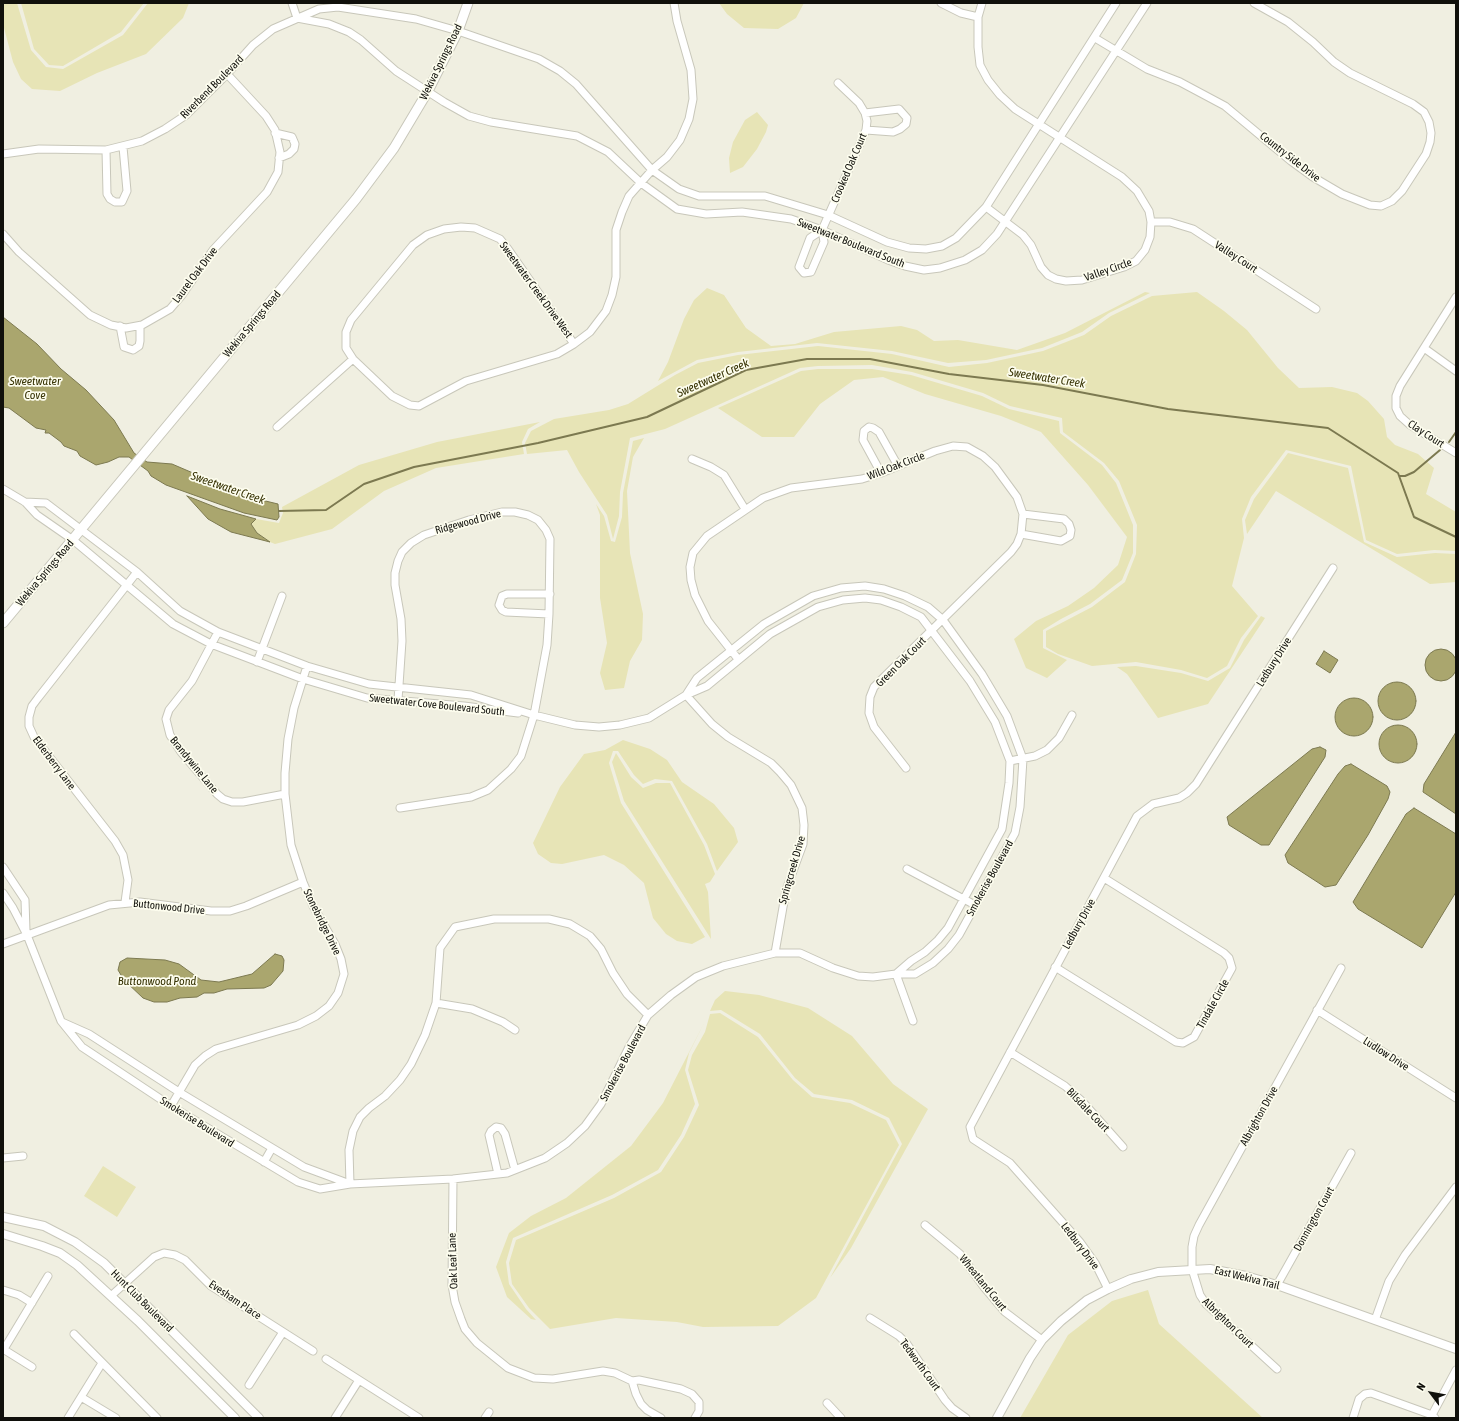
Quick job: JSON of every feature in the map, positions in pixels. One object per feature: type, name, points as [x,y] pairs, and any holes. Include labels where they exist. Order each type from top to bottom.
[{"type":"main road","name":"Wekiva Springs Road","points":[[3,622],[73,540],[356,199],[394,148],[428,91],[458,31],[468,3]]},
{"type":"street","points":[[292,3],[297,18],[329,24],[349,32],[361,40],[396,71],[428,91]]},
{"type":"street","name":"Sweetwater Creek Drive West","points":[[574,344],[500,239],[475,228],[461,227],[444,228],[427,234],[413,245],[351,320],[346,332],[346,348],[354,359],[392,396],[410,405],[418,406],[454,386],[557,354],[574,344],[590,332],[606,311],[612,296],[616,277],[616,230],[629,196],[652,170],[667,157],[680,140],[689,120],[693,99],[691,70],[677,21],[674,3]]},
{"type":"street","points":[[941,3],[961,13],[978,17]]},
{"type":"street","name":"Valley Circle","points":[[982,3],[978,17],[977,36],[980,65],[988,80],[1000,95],[1015,109],[1122,177],[1137,191],[1149,211],[1151,222],[1150,237],[1145,250],[1136,261],[1124,267],[1082,280],[1066,281],[1056,279],[1048,275],[1023,235],[986,207]]},
{"type":"street","name":"Sweetwater Boulevard South","points":[[458,31],[539,60],[560,71],[576,84],[652,170],[679,189],[699,196],[765,196],[828,215],[887,242],[926,249],[942,246],[956,238],[986,207],[1116,3]]},
{"type":"street","name":"Sweetwater Boulevard South","points":[[428,91],[469,116],[491,122],[577,136],[608,152],[641,183],[677,209],[706,214],[742,212],[791,219],[822,230],[888,260],[905,266],[924,270],[940,268],[965,260],[982,250],[1005,222],[1147,3]]},
{"type":"street","name":"Country Side Drive","points":[[1095,38],[1147,69],[1199,91],[1225,106],[1313,177],[1342,194],[1370,205],[1381,206],[1392,201],[1406,185],[1426,154],[1431,133],[1429,122],[1424,112],[1413,104],[1350,73],[1334,62],[1313,42],[1288,22],[1254,3]]},
{"type":"street","name":"Riverbend Boulevard","points":[[3,154],[39,149],[106,150],[142,141],[165,129],[186,115],[258,41],[273,29],[319,9],[338,7],[400,16],[458,31]]},
{"type":"street","name":"Laurel Oak Drive","points":[[3,234],[19,252],[90,315],[111,325],[126,328],[140,326],[157,318],[170,309],[182,295],[212,250],[267,192],[278,172],[280,152],[275,133],[266,116],[227,74]]},
{"type":"street","points":[[838,83],[859,103],[865,113],[899,109],[907,118],[906,124],[900,130],[893,132],[866,130]]},
{"type":"street","name":"Crooked Oak Court","points":[[822,230],[866,130],[867,121],[865,113]]},
{"type":"street","points":[[275,133],[292,137],[295,144],[294,149],[289,154],[279,158]]},
{"type":"street","points":[[106,150],[107,194],[110,200],[122,202],[127,191],[123,146]]},
{"type":"street","name":"Valley Court","points":[[1151,222],[1170,222],[1192,229],[1316,308]]},
{"type":"street","points":[[822,230],[824,242],[811,272],[804,273],[798,267],[810,238],[822,230]]},
{"type":"street","points":[[1456,296],[1424,348],[1456,371]]},
{"type":"street","points":[[120,326],[124,347],[132,350],[138,346],[140,341],[140,326]]},
{"type":"street","name":"Clay Court","points":[[1424,348],[1400,386],[1396,396],[1396,408],[1400,416],[1410,424],[1456,453]]},
{"type":"street","points":[[277,427],[354,359]]},
{"type":"street","points":[[881,473],[863,440],[864,431],[869,427],[879,432],[898,466]]},
{"type":"street","name":"Wild Oak Circle","points":[[738,660],[715,631],[700,607],[695,595],[690,567],[693,553],[707,536],[763,498],[791,488],[835,484],[881,473],[941,449],[953,446],[966,447],[983,456],[995,467],[1017,497],[1023,514],[1021,534],[1017,544],[1011,552],[943,620]]},
{"type":"street","points":[[692,459],[711,467],[724,475],[746,509]]},
{"type":"street","points":[[3,489],[25,502]]},
{"type":"street","name":"Sweetwater Cove Boulevard South","points":[[25,502],[46,503],[137,572],[180,610],[218,632],[307,666],[369,684],[400,686],[471,695],[534,715],[575,725],[599,727],[620,725],[649,718],[686,695],[707,686],[770,634],[818,607],[843,600],[865,598],[881,600],[901,607],[921,617],[932,630]]},
{"type":"street","name":"Sweetwater Cove Boulevard South","points":[[25,502],[37,515],[73,540],[173,624],[212,644],[302,680],[367,698],[534,715]]},
{"type":"street","name":"Ridgewood Drive","points":[[398,700],[402,641],[401,619],[395,585],[398,561],[402,552],[424,535],[468,520],[502,512],[515,512],[528,515],[538,520],[546,530],[550,539],[550,594],[547,645],[534,715],[521,756],[511,769],[488,790],[471,797],[400,808]]},
{"type":"street","points":[[1021,534],[1061,541],[1070,536],[1072,530],[1069,524],[1064,520],[1023,514]]},
{"type":"street","name":"Ledbury Drive","points":[[1108,1289],[1095,1263],[1080,1242],[1027,1181],[1010,1163],[977,1142],[970,1134],[972,1120],[1128,832],[1142,812],[1153,804],[1179,798],[1187,794],[1196,784],[1333,568]]},
{"type":"street","name":"Elderberry Lane","points":[[125,902],[128,880],[123,855],[115,841],[34,737],[29,726],[29,717],[32,706],[137,572]]},
{"type":"street","name":"Sweetwater Cove Boulevard South","points":[[686,695],[697,678],[764,624],[813,596],[841,588],[859,586],[884,589],[905,596],[928,607],[943,620]]},
{"type":"street","points":[[549,614],[506,612],[502,610],[499,605],[502,596],[507,594],[550,594]]},
{"type":"street","points":[[256,662],[282,596]]},
{"type":"street","points":[[813,596],[818,607]]},
{"type":"street","name":"Green Oak Court","points":[[906,768],[874,727],[869,713],[870,696],[874,687],[943,620]]},
{"type":"street","name":"Smokerise Boulevard","points":[[3,893],[13,908],[27,935],[61,1021],[82,1047],[171,1106],[298,1182],[320,1189],[350,1184],[453,1179],[498,1174],[515,1170],[545,1158],[567,1143],[585,1126],[601,1104],[629,1047],[648,1015],[670,995],[696,977],[723,966],[775,953],[800,953],[833,968],[858,976],[873,977],[896,974],[915,974],[933,963],[948,949],[959,935],[998,867],[1015,833],[1020,807],[1023,758],[1007,716],[982,674],[943,620]]},
{"type":"street","name":"Smokerise Boulevard","points":[[896,974],[938,940],[948,928],[1002,829],[1006,805],[1010,761],[995,722],[970,681],[932,630]]},
{"type":"street","name":"Brandywine Lane","points":[[218,632],[192,680],[169,710],[166,719],[170,735],[181,752],[223,799],[232,802],[243,802],[285,794]]},
{"type":"street","name":"Stonebridge Drive","points":[[171,1106],[195,1065],[216,1049],[298,1025],[316,1016],[329,1006],[338,993],[344,974],[341,959],[335,944],[313,906],[303,882],[291,845],[285,794],[288,739],[294,708],[307,666]]},
{"type":"street","name":"Springcreek Drive","points":[[686,695],[712,724],[728,737],[771,764],[780,772],[793,788],[802,808],[804,825],[803,844],[786,890],[775,953]]},
{"type":"street","points":[[1010,761],[1035,756],[1054,744],[1072,715]]},
{"type":"street","name":"Smokerise Boulevard","points":[[3,867],[25,900],[27,935]]},
{"type":"street","points":[[907,869],[975,905]]},
{"type":"street","name":"Tindale Circle","points":[[1055,967],[1176,1042],[1183,1044],[1194,1037],[1232,968],[1229,958],[1224,954],[1104,878]]},
{"type":"street","name":"Buttonwood Drive","points":[[3,944],[109,905],[125,902],[140,902],[211,911],[230,911],[246,906],[303,882]]},
{"type":"street","points":[[350,1184],[349,1150],[353,1131],[360,1117],[385,1096],[400,1080],[411,1064],[425,1035],[436,1003],[440,948],[456,927],[494,919],[549,919],[570,924],[590,936],[601,949],[613,973],[627,994],[648,1015]]},
{"type":"street","name":"Albrighton Drive","points":[[1192,1269],[1192,1246],[1194,1236],[1341,968]]},
{"type":"street","points":[[896,974],[913,1021]]},
{"type":"street","points":[[436,1003],[472,1009],[503,1022],[515,1030]]},
{"type":"street","name":"Ludlow Drive","points":[[1317,1010],[1456,1098]]},
{"type":"street","name":"Smokerise Boulevard","points":[[61,1021],[89,1034],[179,1092],[304,1167],[350,1184]]},
{"type":"street","name":"Bilsdale Court","points":[[1010,1052],[1065,1086],[1082,1101],[1123,1147]]},
{"type":"street","points":[[498,1174],[489,1136],[491,1131],[496,1127],[501,1128],[505,1134],[515,1170]]},
{"type":"street","points":[[264,1162],[272,1148]]},
{"type":"street","name":"Donnington Court","points":[[1277,1285],[1351,1153]]},
{"type":"street","points":[[3,1158],[23,1156]]},
{"type":"street","name":"Oak Leaf Lane","points":[[453,1179],[453,1291],[465,1329],[477,1343],[508,1368],[534,1378],[553,1379],[603,1371],[615,1373],[632,1381],[639,1380],[688,1392],[698,1402],[699,1411],[695,1418]]},
{"type":"street","points":[[1375,1320],[1389,1281],[1405,1255],[1456,1187]]},
{"type":"street","name":"Hunt Club Boulevard","points":[[3,1217],[44,1226],[75,1242],[104,1264],[259,1418]]},
{"type":"street","name":"Wheatland Court","points":[[925,1225],[960,1254],[984,1287],[1005,1312],[1042,1340]]},
{"type":"street","name":"Hunt Club Boulevard","points":[[3,1234],[42,1246],[60,1254],[77,1265],[112,1295],[235,1418]]},
{"type":"street","name":"Evesham Place","points":[[112,1295],[154,1257],[164,1253],[176,1255],[185,1260],[211,1286],[313,1351]]},
{"type":"street","name":"East Wekiva Trail","points":[[996,1418],[1042,1340],[1073,1311],[1108,1289],[1144,1275],[1192,1269],[1210,1269],[1230,1272],[1277,1285],[1456,1349]]},
{"type":"street","name":"Albrighton Court","points":[[1192,1269],[1200,1295],[1206,1304],[1277,1369]]},
{"type":"street","points":[[32,1367],[4,1349],[48,1276]]},
{"type":"street","points":[[3,1290],[20,1295],[32,1302]]},
{"type":"street","name":"Tedworth Court","points":[[870,1318],[899,1336],[907,1344],[945,1400],[952,1408],[966,1418]]},
{"type":"street","points":[[249,1385],[283,1332]]},
{"type":"street","points":[[74,1334],[157,1418]]},
{"type":"street","points":[[326,1359],[419,1418]]},
{"type":"street","points":[[68,1418],[102,1363]]},
{"type":"street","points":[[1353,1418],[1359,1399],[1365,1394],[1371,1393],[1433,1416],[1456,1370]]},
{"type":"street","points":[[335,1418],[359,1380]]},
{"type":"street","points":[[632,1381],[641,1404],[647,1410],[661,1418]]},
{"type":"street","points":[[81,1397],[116,1418]]},
{"type":"street","points":[[827,1403],[841,1418]]},
{"type":"shaded area","points":[[3,3],[17,3],[31,50],[46,67],[63,69],[123,35],[148,3],[189,3],[183,18],[146,54],[97,73],[60,91],[32,89],[21,79],[13,62],[3,24]]},
{"type":"shaded area","points":[[21,3],[144,3],[121,32],[63,66],[49,65],[34,49]]},
{"type":"shaded area","points":[[719,3],[804,3],[796,18],[778,29],[744,28],[727,14]]},
{"type":"shaded area","points":[[757,112],[768,125],[766,132],[757,149],[743,167],[730,173],[729,158],[733,142],[745,120]]},
{"type":"shaded area","points":[[707,288],[724,295],[746,328],[771,346],[795,344],[834,332],[901,326],[917,330],[934,341],[958,340],[1017,350],[1065,333],[1145,292],[1150,293],[1109,313],[1082,332],[1042,348],[986,360],[948,363],[892,351],[817,343],[738,352],[697,360],[658,381],[668,362],[684,319],[694,300]]},
{"type":"shaded area","points":[[1197,292],[1224,311],[1247,330],[1278,368],[1299,388],[1332,387],[1357,393],[1368,401],[1384,419],[1387,437],[1395,445],[1418,454],[1434,468],[1426,494],[1456,512],[1456,551],[1434,550],[1397,554],[1366,540],[1351,466],[1286,450],[1251,497],[1242,519],[1244,538],[1232,586],[1258,616],[1241,638],[1227,666],[1207,678],[1181,670],[1136,662],[1092,666],[1058,654],[1046,647],[1046,631],[1092,607],[1125,582],[1136,554],[1137,525],[1119,481],[1104,463],[1063,432],[1062,418],[1010,406],[983,393],[912,372],[872,365],[818,366],[800,368],[665,429],[630,438],[620,492],[619,516],[613,539],[607,515],[579,472],[567,450],[527,454],[525,443],[531,431],[554,419],[609,410],[628,404],[675,375],[698,363],[738,355],[818,346],[892,354],[949,367],[987,363],[1043,351],[1084,335],[1111,316],[1152,296]]},
{"type":"shaded area","points":[[818,369],[872,369],[911,375],[982,396],[1009,409],[1059,421],[1060,433],[1102,465],[1116,483],[1133,525],[1133,553],[1122,580],[1090,604],[1043,630],[1043,648],[1067,660],[1047,678],[1026,668],[1014,639],[1036,621],[1068,606],[1094,588],[1118,565],[1127,537],[1088,485],[1041,432],[1001,416],[925,394],[883,377],[854,380],[820,404],[794,437],[762,437],[718,408],[801,371]]},
{"type":"shaded area","points":[[540,422],[528,429],[522,442],[524,454],[436,468],[384,491],[332,529],[275,544],[257,533],[251,524],[256,519],[279,523],[283,513],[282,507],[359,465],[437,442]]},
{"type":"shaded area","points":[[644,438],[633,457],[627,491],[630,553],[643,614],[642,640],[630,661],[624,688],[605,690],[600,673],[607,643],[600,598],[600,515],[596,504],[604,516],[611,541],[615,542],[622,517],[623,493],[633,441]]},
{"type":"shaded area","points":[[1288,453],[1348,468],[1364,542],[1397,557],[1435,553],[1456,554],[1456,582],[1430,584],[1276,491],[1247,534],[1245,520],[1254,499]]},
{"type":"shaded area","points":[[1261,616],[1265,618],[1208,704],[1158,718],[1127,674],[1117,667],[1136,666],[1181,673],[1208,681],[1230,668],[1244,640]]},
{"type":"shaded area","points":[[623,740],[650,749],[667,760],[682,782],[714,804],[734,828],[738,842],[717,871],[707,844],[672,781],[655,779],[643,784],[634,775],[618,751],[613,751],[609,763],[621,803],[705,937],[692,944],[677,941],[666,934],[653,918],[644,883],[624,865],[604,855],[562,864],[551,863],[538,854],[533,843],[560,787],[584,754],[605,750]]},
{"type":"shaded area","points":[[616,753],[631,777],[643,788],[656,783],[670,783],[704,845],[715,874],[710,882],[705,884],[708,892],[711,939],[624,801],[612,762]]},
{"type":"shaded area","points":[[725,991],[759,995],[808,1008],[852,1036],[893,1084],[928,1109],[851,1248],[830,1278],[902,1144],[889,1118],[852,1100],[814,1094],[795,1078],[760,1034],[721,1010],[710,1011],[715,1000]]},
{"type":"shaded area","points":[[720,1013],[758,1037],[793,1080],[812,1097],[850,1103],[886,1120],[899,1145],[816,1298],[778,1326],[703,1327],[677,1322],[616,1318],[550,1329],[529,1308],[512,1284],[509,1263],[516,1240],[614,1198],[661,1172],[684,1137],[699,1105],[688,1070],[692,1055],[705,1032],[710,1014]]},
{"type":"shaded area","points":[[704,1023],[689,1053],[685,1070],[695,1104],[681,1135],[658,1170],[612,1195],[513,1238],[506,1262],[509,1284],[526,1309],[536,1320],[531,1319],[507,1297],[496,1267],[509,1233],[531,1216],[566,1198],[631,1146],[663,1103]]},
{"type":"shaded area","points":[[103,1166],[136,1187],[117,1217],[84,1196]]},
{"type":"shaded area","points":[[1148,1290],[1159,1324],[1263,1418],[1020,1418],[1068,1335],[1112,1301]]},
{"type":"water","name":"Sweetwater Cove","points":[[3,317],[37,344],[61,369],[86,390],[114,420],[134,453],[147,462],[172,464],[249,497],[278,504],[279,517],[277,520],[244,513],[166,485],[151,476],[148,471],[129,457],[119,457],[96,465],[80,456],[77,451],[64,446],[49,433],[45,433],[46,430],[36,428],[9,408],[3,407]]},
{"type":"water","points":[[187,496],[220,509],[256,519],[251,524],[257,533],[270,542],[231,532],[208,519]]},
{"type":"water","points":[[1441,649],[1450,652],[1454,656],[1457,665],[1454,674],[1450,678],[1441,681],[1432,678],[1428,674],[1425,665],[1428,656],[1432,652]]},
{"type":"water","points":[[1324,651],[1338,660],[1330,673],[1316,664]]},
{"type":"water","points":[[1397,682],[1407,685],[1413,691],[1416,701],[1413,711],[1407,717],[1397,720],[1387,717],[1381,711],[1378,701],[1381,691],[1387,685]]},
{"type":"water","points":[[1354,698],[1367,704],[1373,717],[1367,730],[1354,736],[1341,730],[1335,717],[1341,704]]},
{"type":"water","points":[[1394,725],[1402,725],[1412,730],[1416,737],[1416,751],[1412,758],[1402,763],[1394,763],[1384,758],[1382,755],[1379,748],[1379,740],[1384,730],[1387,728]]},
{"type":"water","points":[[1456,732],[1456,814],[1423,792],[1424,784]]},
{"type":"water","points":[[1320,747],[1326,750],[1325,757],[1269,845],[1261,845],[1229,825],[1227,817],[1312,749]]},
{"type":"water","points":[[1351,764],[1387,786],[1390,792],[1388,799],[1368,835],[1336,885],[1325,887],[1288,863],[1285,855],[1338,774],[1345,766]]},
{"type":"water","points":[[1414,808],[1456,834],[1456,892],[1422,948],[1358,909],[1353,902],[1406,814]]},
{"type":"water","name":"Buttonwood Pond","points":[[275,954],[282,956],[284,960],[283,971],[271,985],[264,988],[227,989],[214,993],[204,993],[197,997],[180,998],[167,1002],[154,1002],[143,998],[124,980],[118,970],[120,962],[127,958],[165,960],[179,964],[201,980],[219,982],[252,974]]},
{"type":"waterway","name":"Sweetwater Creek","points":[[279,511],[326,510],[364,484],[414,467],[538,443],[647,417],[746,370],[807,359],[870,359],[949,374],[1043,385],[1168,409],[1328,428],[1398,473],[1414,517],[1456,537]]},
{"type":"waterway","points":[[1449,442],[1456,432]]},
{"type":"waterway","points":[[1399,476],[1405,476],[1414,472],[1440,450]]}]
